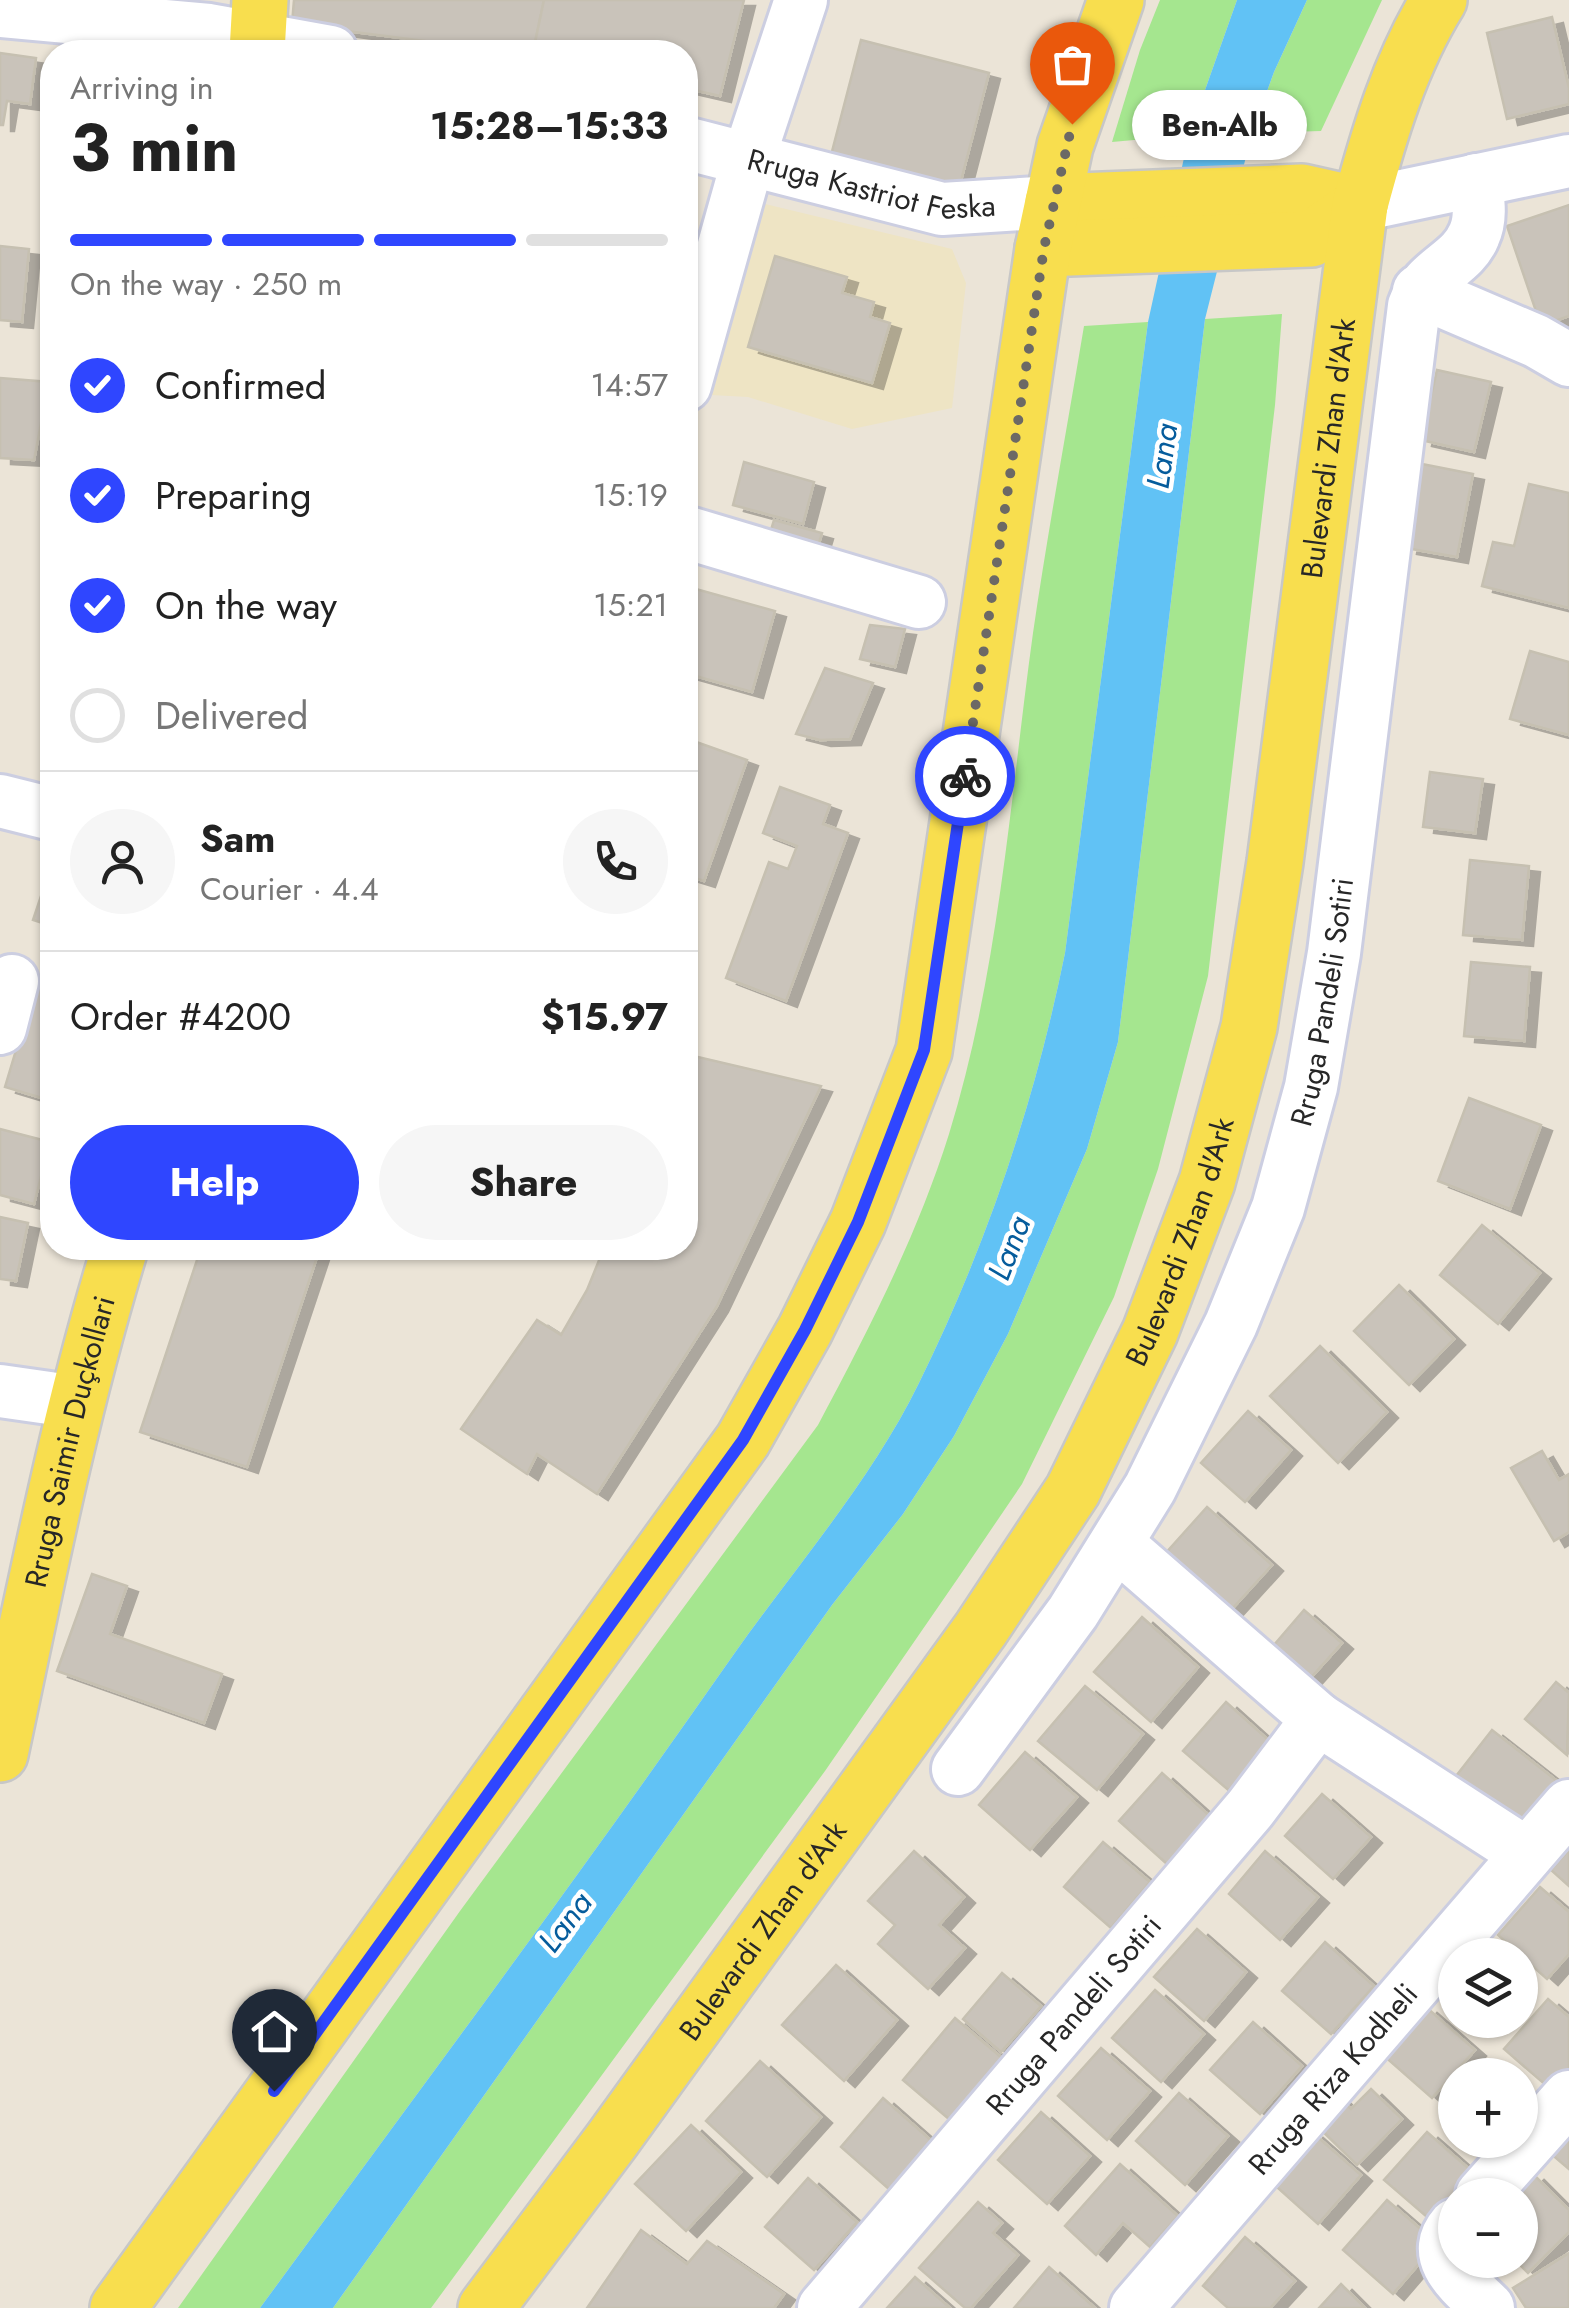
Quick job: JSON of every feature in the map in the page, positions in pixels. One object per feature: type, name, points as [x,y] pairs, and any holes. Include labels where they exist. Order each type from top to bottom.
[{"type":"main road","points":[[118,2308],[743,1440],[805,1330],[858,1222],[924,1050],[1075,224],[1068,135],[1116,0]]},
{"type":"main road","name":"Bulevardi Zhan d'Ark","points":[[486,2308],[981,1629],[1073,1490],[1150,1332],[1207,1182],[1249,1027],[1275,862],[1360,204],[1401,73],[1438,0]]},
{"type":"main road","name":"Rruga Kastriot Feska","points":[[1075,224],[1296,216],[1360,204]]},
{"type":"main road","name":"Rruga Saimir Duçkollari","points":[[0,1754],[56,1483],[117,1260]]},
{"type":"street","points":[[698,339],[748,160],[801,0]]},
{"type":"street","points":[[0,11],[209,30],[258,30],[291,40]]},
{"type":"street","name":"Rruga Kastriot Feska","points":[[698,147],[942,209],[1075,224]]},
{"type":"street","points":[[1360,204],[1569,161]]},
{"type":"street","points":[[1476,180],[1479,214],[1474,236],[1419,291],[1536,341],[1569,360]]},
{"type":"street","name":"Rruga Pandeli Sotiri","points":[[958,1769],[1073,1612],[1150,1488],[1231,1324],[1278,1208],[1310,1087],[1334,953],[1414,306],[1419,291]]},
{"type":"street","points":[[698,536],[919,602]]},
{"type":"street","points":[[0,802],[40,811]]},
{"type":"street","points":[[0,1391],[76,1402]]},
{"type":"street","points":[[1116,1544],[1318,1719],[1527,1854]]},
{"type":"street","name":"Rruga Pandeli Sotiri","points":[[824,2308],[1250,1809],[1318,1719]]},
{"type":"street","name":"Rruga Riza Kodheli","points":[[1136,2308],[1569,1806]]},
{"type":"street","points":[[1497,2178],[1569,2097]]},
{"type":"street","points":[[1458,2278],[1488,2308]]},
{"type":"shaded area","points":[[753,201],[952,249],[966,283],[952,408],[852,429],[748,397],[711,395],[711,359]]},
{"type":"green space","points":[[1160,0],[1237,0],[1189,135],[1112,142],[1140,50]]},
{"type":"green space","points":[[1307,0],[1382,0],[1321,131],[1252,133],[1274,72]]},
{"type":"green space","points":[[1282,314],[1275,405],[1208,976],[1158,1169],[1114,1297],[1022,1484],[825,1771],[431,2308],[333,2308],[832,1605],[903,1514],[954,1436],[1008,1334],[1087,1149],[1118,1042],[1205,319]]},
{"type":"green space","points":[[1148,322],[1065,953],[1053,1009],[1006,1173],[966,1279],[919,1383],[856,1489],[260,2308],[178,2308],[460,1911],[818,1425],[873,1319],[936,1172],[980,1011],[1001,885],[1039,594],[1084,326]]},
{"type":"water","name":"Lana","points":[[1237,0],[1307,0],[1252,133],[1205,319],[1118,1042],[1087,1149],[1008,1334],[954,1436],[903,1514],[832,1605],[333,2308],[260,2308],[856,1489],[919,1383],[966,1279],[1023,1119],[1065,953],[1148,322],[1189,135]]},
{"type":"building","points":[[294,0],[544,0],[536,40],[417,40],[292,24]]},
{"type":"building","points":[[544,0],[744,0],[720,96],[698,91],[698,40],[536,40]]},
{"type":"building","points":[[1552,17],[1569,88],[1569,104],[1507,119],[1487,33]]},
{"type":"building","points":[[861,40],[989,73],[957,196],[829,163]]},
{"type":"building","points":[[0,53],[36,58],[30,104],[7,101],[3,125],[0,125]]},
{"type":"building","points":[[1569,205],[1569,316],[1541,326],[1507,226]]},
{"type":"building","points":[[0,246],[29,249],[22,322],[0,320]]},
{"type":"building","points":[[775,256],[847,277],[842,293],[874,302],[870,317],[890,323],[872,383],[748,347]]},
{"type":"building","points":[[1437,370],[1491,382],[1474,452],[1421,440]]},
{"type":"building","points":[[0,378],[40,381],[40,429],[34,460],[0,458]]},
{"type":"building","points":[[744,462],[814,482],[803,524],[733,505]]},
{"type":"building","points":[[1422,464],[1473,474],[1457,557],[1406,548]]},
{"type":"building","points":[[1529,484],[1569,493],[1569,608],[1482,586],[1493,542],[1514,546]]},
{"type":"building","points":[[774,520],[822,533],[813,563],[765,550]]},
{"type":"building","points":[[698,590],[775,611],[752,692],[698,677]]},
{"type":"building","points":[[870,625],[905,629],[895,667],[860,659]]},
{"type":"building","points":[[1530,651],[1569,662],[1569,735],[1510,719]]},
{"type":"building","points":[[825,668],[873,683],[850,739],[820,740],[796,734]]},
{"type":"building","points":[[698,743],[747,760],[704,881],[698,879]]},
{"type":"building","points":[[1430,772],[1483,779],[1475,833],[1423,827]]},
{"type":"building","points":[[780,787],[830,805],[823,824],[848,833],[786,1001],[726,978],[769,862],[788,869],[797,846],[763,833]]},
{"type":"building","points":[[1470,860],[1529,866],[1522,940],[1463,935]]},
{"type":"building","points":[[40,899],[40,922],[33,920]]},
{"type":"building","points":[[1471,962],[1530,967],[1524,1041],[1464,1036]]},
{"type":"building","points":[[38,977],[40,1097],[5,1087]]},
{"type":"building","points":[[698,1057],[821,1086],[717,1306],[597,1494],[537,1454],[527,1474],[461,1429],[537,1320],[561,1335],[599,1260],[698,1260]]},
{"type":"building","points":[[1469,1098],[1541,1125],[1510,1209],[1438,1181]]},
{"type":"building","points":[[0,1129],[40,1139],[40,1181],[34,1204],[0,1195]]},
{"type":"building","points":[[0,1217],[28,1223],[16,1281],[0,1279]]},
{"type":"building","points":[[1482,1225],[1540,1273],[1498,1324],[1440,1275]]},
{"type":"building","points":[[197,1260],[316,1260],[247,1467],[140,1432]]},
{"type":"building","points":[[1399,1285],[1454,1339],[1409,1385],[1354,1331]]},
{"type":"building","points":[[1320,1346],[1387,1412],[1338,1463],[1270,1396]]},
{"type":"building","points":[[1248,1411],[1291,1450],[1245,1502],[1201,1463]]},
{"type":"building","points":[[1542,1451],[1559,1480],[1569,1474],[1569,1532],[1554,1541],[1511,1468]]},
{"type":"building","points":[[1207,1507],[1272,1565],[1221,1621],[1156,1564]]},
{"type":"building","points":[[92,1574],[127,1586],[110,1634],[222,1674],[204,1723],[57,1671]]},
{"type":"building","points":[[1304,1610],[1342,1643],[1298,1692],[1261,1660]]},
{"type":"building","points":[[1142,1617],[1198,1667],[1151,1722],[1094,1672]]},
{"type":"building","points":[[1556,1682],[1569,1693],[1567,1755],[1525,1719]]},
{"type":"building","points":[[1085,1686],[1143,1734],[1097,1790],[1038,1741]]},
{"type":"building","points":[[1226,1702],[1275,1746],[1233,1794],[1183,1751]]},
{"type":"building","points":[[1492,1730],[1562,1785],[1520,1839],[1449,1785]]},
{"type":"building","points":[[1025,1752],[1077,1797],[1030,1850],[979,1805]]},
{"type":"building","points":[[1162,1773],[1211,1817],[1168,1865],[1119,1821]]},
{"type":"building","points":[[1322,1794],[1371,1837],[1333,1879],[1285,1836]]},
{"type":"building","points":[[1103,1842],[1150,1882],[1111,1928],[1064,1887]]},
{"type":"building","points":[[1569,1850],[1569,1886],[1551,1870]]},
{"type":"building","points":[[914,1851],[964,1897],[939,1925],[965,1948],[928,1989],[878,1944],[895,1925],[868,1901]]},
{"type":"building","points":[[1265,1851],[1318,1897],[1280,1940],[1229,1894]]},
{"type":"building","points":[[1540,1887],[1569,1912],[1569,1954],[1547,1979],[1538,1971],[1538,1938],[1498,1935]]},
{"type":"building","points":[[1197,1929],[1246,1972],[1204,2021],[1154,1977]]},
{"type":"building","points":[[1325,1942],[1374,1986],[1331,2034],[1282,1991]]},
{"type":"building","points":[[836,1965],[897,2020],[844,2081],[782,2025]]},
{"type":"building","points":[[1002,1973],[1041,2006],[1001,2052],[963,2019]]},
{"type":"building","points":[[1155,1990],[1204,2034],[1161,2082],[1112,2038]]},
{"type":"building","points":[[1548,1999],[1569,2017],[1569,2077],[1555,2093],[1538,2078],[1538,2058],[1514,2058],[1504,2049],[1514,2038],[1538,2038],[1538,2010]]},
{"type":"building","points":[[1426,2007],[1438,2018],[1438,2038],[1461,2038],[1475,2050],[1468,2058],[1438,2058],[1438,2091],[1432,2098],[1383,2055]]},
{"type":"building","points":[[955,2018],[1002,2058],[950,2120],[903,2080]]},
{"type":"building","points":[[1253,2022],[1302,2066],[1260,2114],[1210,2070]]},
{"type":"building","points":[[1101,2048],[1150,2091],[1107,2140],[1058,2096]]},
{"type":"building","points":[[760,2061],[821,2117],[767,2177],[706,2121]]},
{"type":"building","points":[[1371,2089],[1402,2119],[1357,2165],[1314,2123],[1339,2097],[1351,2109]]},
{"type":"building","points":[[1179,2093],[1228,2136],[1185,2185],[1136,2141]]},
{"type":"building","points":[[883,2098],[933,2142],[890,2190],[841,2147]]},
{"type":"building","points":[[1041,2112],[1090,2156],[1047,2204],[998,2160]]},
{"type":"building","points":[[691,2125],[741,2172],[686,2231],[635,2184]]},
{"type":"building","points":[[1312,2132],[1361,2175],[1318,2224],[1269,2180]]},
{"type":"building","points":[[1427,2132],[1438,2142],[1438,2158],[1457,2158],[1476,2175],[1438,2178],[1438,2218],[1434,2223],[1384,2180]]},
{"type":"building","points":[[1569,2132],[1569,2169],[1550,2153]]},
{"type":"building","points":[[1120,2164],[1178,2216],[1150,2247],[1123,2223],[1096,2255],[1065,2226]]},
{"type":"building","points":[[808,2178],[857,2222],[814,2270],[765,2227]]},
{"type":"building","points":[[1538,2179],[1569,2210],[1569,2232],[1538,2263]]},
{"type":"building","points":[[1387,2200],[1437,2243],[1393,2294],[1343,2250]]},
{"type":"building","points":[[978,2202],[1002,2223],[993,2233],[1018,2255],[971,2308],[965,2308],[919,2268]]},
{"type":"building","points":[[641,2230],[687,2264],[707,2241],[784,2294],[774,2308],[587,2308]]},
{"type":"building","points":[[1245,2237],[1295,2281],[1270,2308],[1228,2308],[1203,2286]]},
{"type":"building","points":[[1569,2253],[1569,2308],[1526,2308],[1513,2288],[1529,2278],[1538,2278],[1538,2272]]},
{"type":"building","points":[[1049,2267],[1095,2308],[1014,2308]]},
{"type":"building","points":[[915,2277],[950,2308],[887,2308]]},
{"type":"building","points":[[1341,2284],[1365,2308],[1319,2308]]},
{"type":"way so far","points":[[965,776],[1044,248],[1072,124]]},
{"type":"place","name":"Ben-Alb","points":[[1072,124]]},
{"type":"route","points":[[274,2091],[743,1440],[805,1330],[858,1222],[924,1050],[965,776]]}]
